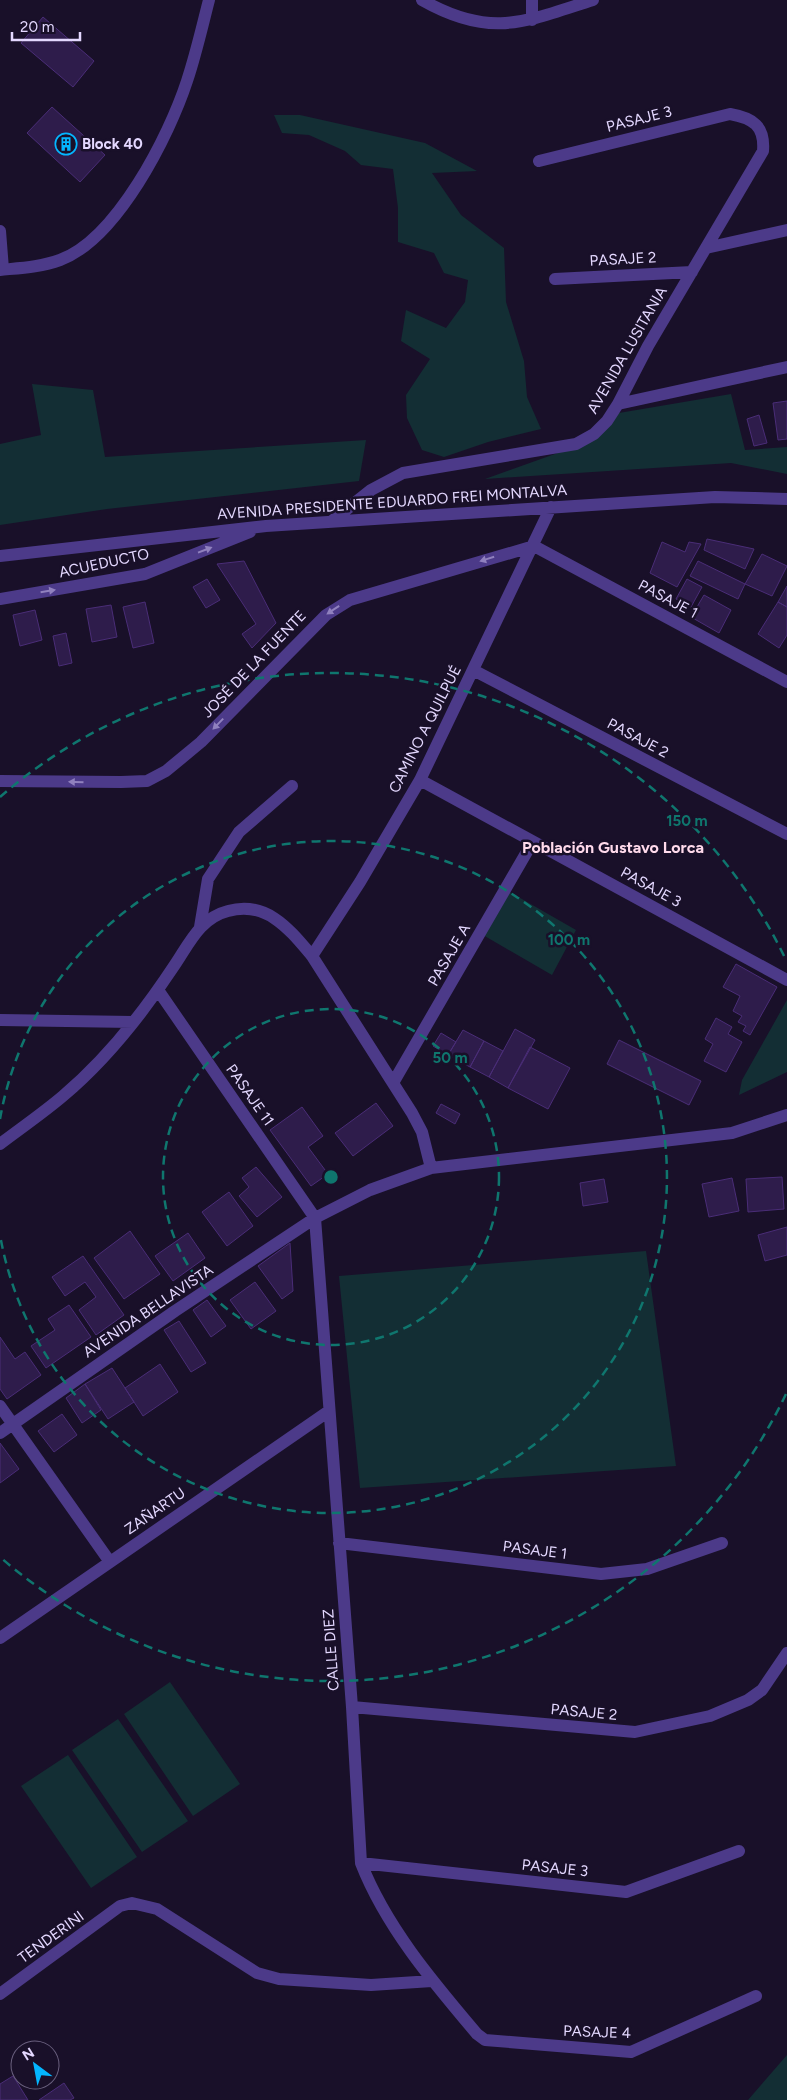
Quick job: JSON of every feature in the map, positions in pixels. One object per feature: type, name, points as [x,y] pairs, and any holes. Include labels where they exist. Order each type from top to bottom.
[{"type":"street","points":[[0,231],[2,269],[41,265],[61,260],[88,242],[122,206],[164,137],[187,82],[209,0]]},
{"type":"street","points":[[422,0],[459,18],[480,23],[510,24],[532,20],[593,0]]},
{"type":"street","points":[[532,0],[532,20]]},
{"type":"street","name":"PASAJE 3","points":[[539,161],[730,114],[746,116]]},
{"type":"street","name":"AVENIDA LUSITANIA","points":[[332,521],[371,490],[403,473],[576,444],[594,434],[607,421],[618,404],[763,151],[764,140],[760,129],[746,116]]},
{"type":"street","points":[[706,248],[787,230]]},
{"type":"street","name":"PASAJE 2","points":[[555,279],[692,272]]},
{"type":"street","points":[[618,404],[787,367]]},
{"type":"street","name":"AVENIDA PRESIDENTE EDUARDO FREI MONTALVA","points":[[0,556],[266,526],[332,521],[715,497],[787,499]]},
{"type":"street","name":"CAMINO A QUILPUÉ","points":[[312,956],[360,882],[420,780],[534,546],[551,507]]},
{"type":"street","name":"ACUEDUCTO","points":[[0,599],[146,574],[266,526]]},
{"type":"street","name":"PASAJE 1","points":[[534,546],[787,682]]},
{"type":"street","name":"JOSÉ DE LA FUENTE","points":[[0,781],[147,781],[166,771],[200,742],[300,639],[337,606],[350,600],[534,546]]},
{"type":"street","name":"PASAJE 2","points":[[473,670],[787,834]]},
{"type":"street","name":"PASAJE 3","points":[[420,780],[532,843],[787,980]]},
{"type":"street","points":[[200,927],[208,879],[239,832],[292,786]]},
{"type":"street","name":"PASAJE A","points":[[393,1084],[532,843]]},
{"type":"street","points":[[0,1144],[64,1095],[100,1061],[158,990],[200,927],[214,917],[228,911],[243,909],[257,910],[270,915],[288,928],[312,956],[422,1132],[431,1168]]},
{"type":"street","name":"PASAJE 11","points":[[158,990],[315,1218]]},
{"type":"street","points":[[0,1020],[133,1022]]},
{"type":"street","points":[[315,1218],[370,1190],[431,1168],[732,1133],[787,1115]]},
{"type":"street","name":"CALLE DIEZ","points":[[315,1218],[352,1707],[361,1863],[370,1886],[432,1981],[477,2034],[485,2040]]},
{"type":"street","name":"AVENIDA BELLAVISTA","points":[[0,1433],[315,1218]]},
{"type":"street","points":[[0,1406],[110,1562]]},
{"type":"street","name":"ZAÑARTU","points":[[0,1638],[329,1411]]},
{"type":"street","name":"PASAJE 1","points":[[339,1543],[601,1574],[648,1569],[722,1543]]},
{"type":"street","name":"PASAJE 2","points":[[352,1707],[635,1732],[710,1716],[748,1700],[762,1690],[787,1653]]},
{"type":"street","name":"PASAJE 3","points":[[361,1863],[626,1892],[739,1851]]},
{"type":"street","name":"TENDERINI","points":[[0,1994],[120,1906],[132,1903],[157,1909],[257,1973],[279,1979],[371,1985],[432,1981]]},
{"type":"street","name":"PASAJE 4","points":[[485,2040],[631,2052],[756,1996]]},
{"type":"green space","points":[[274,115],[300,115],[425,143],[477,171],[432,173],[461,215],[504,248],[506,302],[524,361],[527,397],[541,429],[488,442],[444,457],[422,450],[407,418],[406,395],[430,359],[401,341],[406,310],[446,328],[465,302],[468,280],[444,273],[434,253],[398,242],[398,208],[393,169],[361,165],[345,151],[309,135],[282,133]]},
{"type":"green space","points":[[32,384],[93,390],[105,457],[366,440],[359,481],[107,509],[0,525],[0,444],[41,435]]},
{"type":"green space","points":[[731,394],[745,450],[787,447],[787,474],[731,463],[485,479],[580,445],[613,414]]},
{"type":"green space","points":[[508,891],[576,930],[552,975],[483,935]]},
{"type":"green space","points":[[787,1000],[787,1072],[739,1095],[742,1080]]},
{"type":"green space","points":[[646,1251],[676,1466],[360,1488],[339,1276]]},
{"type":"green space","points":[[170,1682],[240,1784],[193,1816],[124,1714]]},
{"type":"green space","points":[[118,1719],[188,1821],[142,1852],[72,1750]]},
{"type":"green space","points":[[68,1755],[137,1857],[91,1888],[21,1786]]},
{"type":"green space","points":[[787,2055],[787,2100],[748,2100]]},
{"type":"building","points":[[43,17],[94,61],[73,87],[21,43]]},
{"type":"building","name":"Block 40","points":[[52,107],[105,155],[80,182],[27,133]]},
{"type":"building","points":[[787,401],[787,439],[778,440],[773,403]]},
{"type":"building","points":[[759,415],[767,443],[754,446],[747,419]]},
{"type":"building","points":[[707,539],[754,549],[745,569],[704,550]]},
{"type":"building","points":[[662,542],[685,552],[689,542],[701,544],[677,587],[650,573]]},
{"type":"building","points":[[762,554],[787,566],[772,596],[745,584]]},
{"type":"building","points":[[244,561],[276,623],[252,648],[242,634],[256,624],[217,564]]},
{"type":"building","points":[[698,561],[745,584],[738,599],[690,576]]},
{"type":"building","points":[[207,579],[220,600],[206,608],[193,587]]},
{"type":"building","points":[[687,579],[702,587],[691,607],[676,599]]},
{"type":"building","points":[[787,586],[787,607],[778,602]]},
{"type":"building","points":[[704,595],[731,610],[719,633],[691,617]]},
{"type":"building","points":[[145,602],[154,643],[133,648],[123,607]]},
{"type":"building","points":[[778,602],[787,607],[787,635],[779,648],[758,634]]},
{"type":"building","points":[[111,605],[117,637],[92,642],[86,609]]},
{"type":"building","points":[[35,610],[42,640],[20,646],[13,615]]},
{"type":"building","points":[[66,633],[72,663],[59,666],[53,636]]},
{"type":"building","points":[[736,964],[777,987],[750,1035],[743,1031],[746,1026],[738,1022],[742,1016],[733,1011],[740,996],[723,987]]},
{"type":"building","points":[[716,1018],[732,1027],[728,1034],[742,1042],[726,1072],[704,1061],[713,1044],[705,1039]]},
{"type":"building","points":[[515,1029],[535,1040],[508,1088],[489,1077]]},
{"type":"building","points":[[463,1030],[484,1041],[470,1067],[448,1055]]},
{"type":"building","points":[[441,1033],[456,1042],[448,1055],[433,1046]]},
{"type":"building","points":[[619,1040],[701,1081],[689,1105],[607,1064]]},
{"type":"building","points":[[484,1041],[503,1051],[489,1077],[470,1067]]},
{"type":"building","points":[[530,1047],[570,1068],[548,1109],[508,1088]]},
{"type":"building","points":[[376,1103],[393,1126],[353,1156],[335,1133]]},
{"type":"building","points":[[441,1104],[460,1114],[455,1124],[436,1113]]},
{"type":"building","points":[[302,1107],[323,1136],[308,1147],[328,1174],[311,1186],[270,1130]]},
{"type":"building","points":[[256,1167],[282,1197],[257,1217],[239,1196],[249,1187],[242,1178]]},
{"type":"building","points":[[782,1177],[784,1209],[748,1212],[746,1179]]},
{"type":"building","points":[[732,1178],[739,1211],[709,1217],[702,1184]]},
{"type":"building","points":[[604,1179],[608,1202],[583,1206],[580,1183]]},
{"type":"building","points":[[229,1192],[253,1226],[227,1246],[202,1212]]},
{"type":"building","points":[[787,1227],[787,1255],[765,1261],[758,1235]]},
{"type":"building","points":[[130,1231],[160,1274],[124,1299],[94,1258]]},
{"type":"building","points":[[188,1233],[205,1258],[173,1281],[155,1256]]},
{"type":"building","points":[[290,1243],[293,1291],[282,1299],[258,1266]]},
{"type":"building","points":[[83,1256],[124,1315],[96,1335],[79,1310],[96,1297],[85,1282],[65,1296],[52,1277]]},
{"type":"building","points":[[255,1282],[276,1311],[251,1329],[230,1300]]},
{"type":"building","points":[[207,1300],[226,1326],[211,1337],[193,1310]]},
{"type":"building","points":[[69,1305],[91,1337],[46,1368],[31,1346],[55,1330],[48,1319]]},
{"type":"building","points":[[179,1321],[206,1363],[191,1372],[164,1330]]},
{"type":"building","points":[[0,1337],[15,1359],[25,1352],[41,1375],[7,1399],[0,1389]]},
{"type":"building","points":[[160,1364],[178,1392],[143,1416],[125,1388]]},
{"type":"building","points":[[112,1368],[134,1402],[108,1419],[85,1384]]},
{"type":"building","points":[[85,1384],[101,1410],[82,1423],[66,1398]]},
{"type":"building","points":[[62,1414],[77,1435],[54,1452],[38,1431]]},
{"type":"building","points":[[0,1443],[19,1469],[0,1483]]},
{"type":"building","points":[[10,2078],[10,2090],[22,2090],[28,2100],[0,2100],[0,2084]]},
{"type":"building","points":[[64,2083],[74,2098],[70,2100],[39,2100],[54,2090],[60,2090],[60,2086]]},
{"type":"place","name":"Block 40","points":[[66,144]]},
{"type":"district","name":"Población Gustavo Lorca","points":[[613,847]]}]
